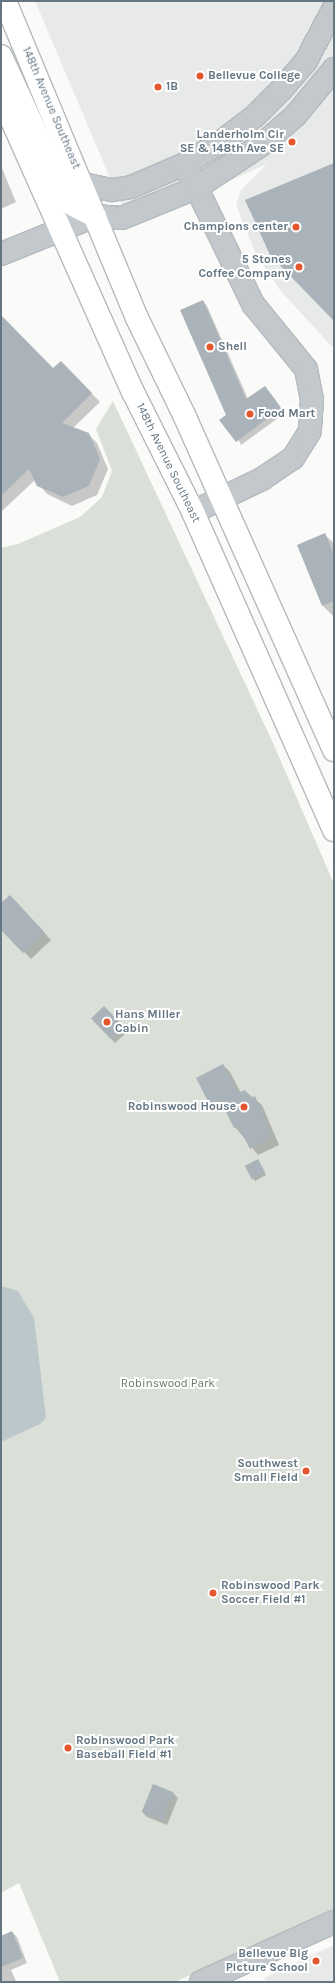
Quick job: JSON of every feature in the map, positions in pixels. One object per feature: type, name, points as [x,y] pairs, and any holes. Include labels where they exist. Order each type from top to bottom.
[{"type":"main road","name":"148th Avenue Southeast","points":[[5,1],[83,184],[137,318],[185,418],[220,499],[334,750]]},
{"type":"main road","name":"148th Avenue Southeast","points":[[1,56],[62,189],[73,205],[95,216]]},
{"type":"main road","name":"148th Avenue Southeast","points":[[1,96],[133,392],[193,512],[334,830]]},
{"type":"street","points":[[83,184],[112,190],[130,187],[185,164],[238,129],[282,90],[306,61],[334,8]]},
{"type":"street","points":[[1,254],[95,216],[122,218],[196,188],[275,133],[318,92],[334,69]]},
{"type":"street","points":[[185,164],[253,304],[306,369],[312,400],[310,431],[293,458],[278,471],[193,512]]},
{"type":"street","points":[[201,1982],[235,1975],[334,1922]]},
{"type":"shaded area","name":"Bellevue College","points":[[35,1],[334,1],[334,349],[279,289],[255,252],[236,205],[241,190],[267,164],[130,225]]},
{"type":"shaded area","points":[[1,1286],[18,1291],[34,1318],[46,1418],[40,1424],[1,1442]]},
{"type":"shaded area","name":"Bellevue Big Picture School","points":[[334,1945],[334,1982],[266,1982],[264,1978]]},
{"type":"green space","name":"Robinswood Park","points":[[113,401],[273,743],[334,884],[334,1909],[175,1982],[60,1982],[19,1883],[1,1893],[1,548],[18,544],[80,517],[102,497],[112,471],[96,429]]},
{"type":"building","name":"Champions center","points":[[334,163],[334,321],[270,255],[245,200]]},
{"type":"building","points":[[203,300],[246,399],[265,386],[281,408],[236,442],[219,420],[226,415],[180,310]]},
{"type":"building","points":[[1,315],[53,368],[61,361],[92,393],[62,423],[89,433],[100,459],[89,486],[63,497],[37,486],[29,469],[1,496]]},
{"type":"building","points":[[325,533],[334,555],[334,601],[322,606],[297,545]]},
{"type":"building","points":[[10,895],[45,933],[23,953],[1,930],[1,903]]},
{"type":"building","name":"Hans Miller Cabin","points":[[104,1006],[123,1026],[111,1039],[91,1019]]},
{"type":"building","name":"Robinswood House","points":[[223,1064],[238,1093],[245,1090],[250,1099],[255,1096],[272,1137],[250,1149],[238,1126],[234,1128],[220,1100],[210,1105],[196,1078]]},
{"type":"building","points":[[258,1159],[265,1172],[252,1179],[245,1166]]},
{"type":"building","points":[[153,1784],[173,1792],[162,1820],[142,1812]]},
{"type":"building","points":[[12,1931],[23,1958],[1,1967],[1,1936]]},
{"type":"place","name":"Bellevue College","points":[[200,76]]},
{"type":"place","name":"1B","points":[[158,87]]},
{"type":"place","name":"Landerholm Cir SE & 148th Ave SE","points":[[292,142]]},
{"type":"place","name":"Champions center","points":[[296,227]]},
{"type":"place","name":"5 Stones Coffee Company","points":[[299,267]]},
{"type":"place","name":"Shell","points":[[210,347]]},
{"type":"place","name":"Food Mart","points":[[250,414]]},
{"type":"place","name":"Hans Miller Cabin","points":[[107,1022]]},
{"type":"place","name":"Robinswood House","points":[[244,1107]]},
{"type":"place","name":"Southwest Small Field","points":[[306,1471]]},
{"type":"place","name":"Robinswood Park Soccer Field #1","points":[[213,1593]]},
{"type":"place","name":"Robinswood Park Baseball Field #1","points":[[68,1748]]},
{"type":"place","name":"Bellevue Big Picture School","points":[[316,1961]]}]
